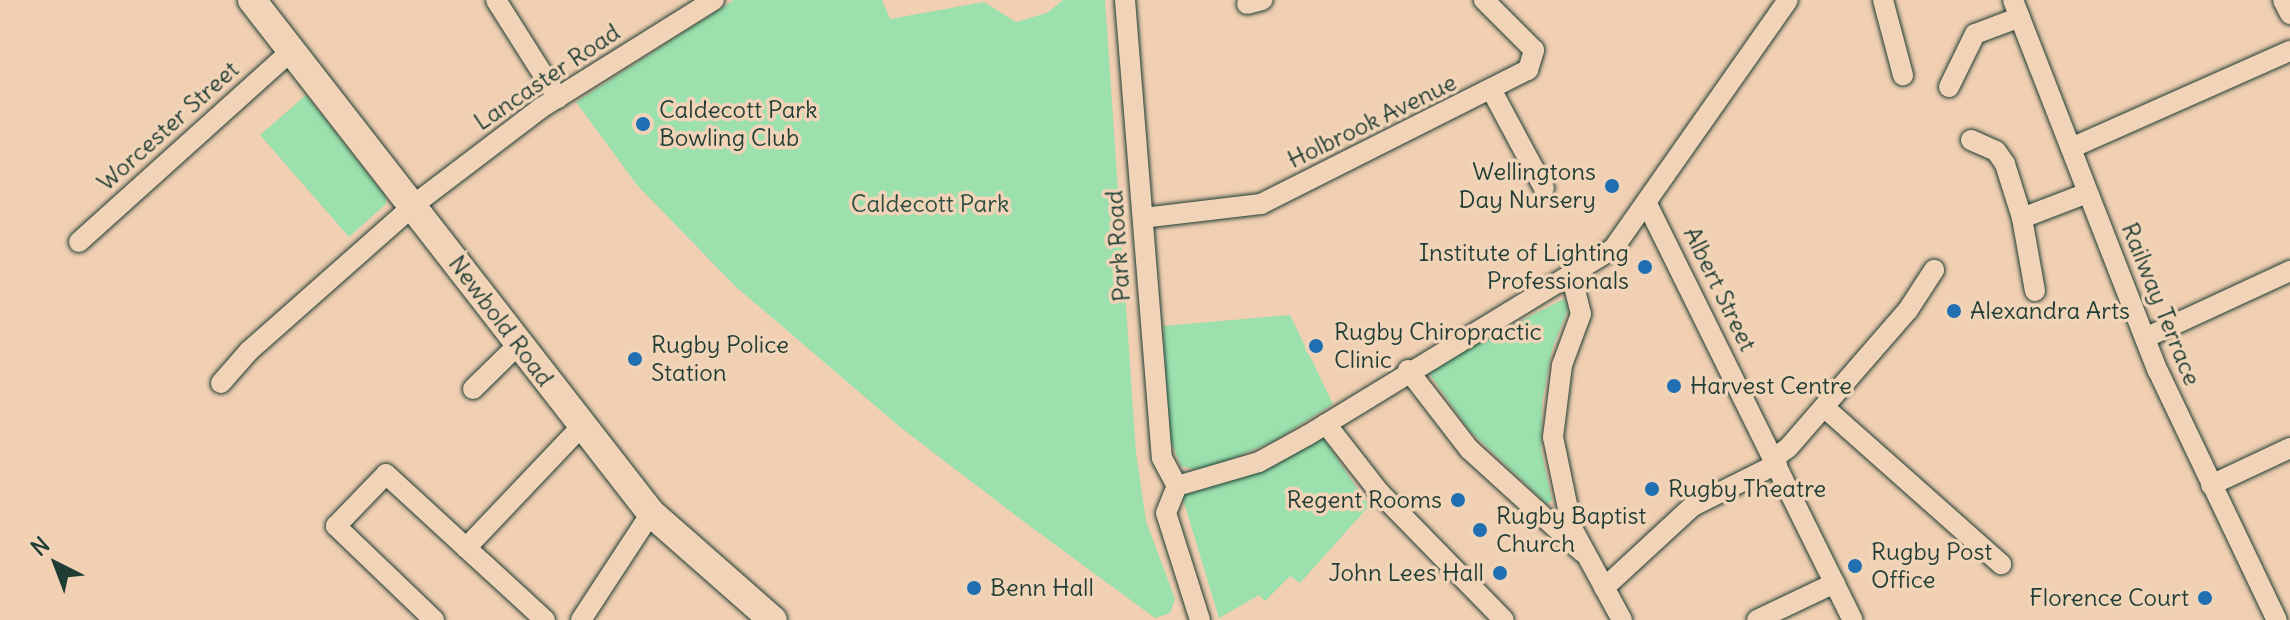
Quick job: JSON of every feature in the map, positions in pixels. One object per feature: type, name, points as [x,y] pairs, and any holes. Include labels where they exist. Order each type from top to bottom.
[{"type":"highway","name":"Newbold Road","points":[[252,0],[415,204],[581,427],[651,513],[745,611],[773,620]]},
{"type":"street","points":[[496,0],[558,98]]},
{"type":"street","name":"Lancaster Road","points":[[221,383],[249,351],[415,204],[677,9],[714,0]]},
{"type":"street","name":"Park Road","points":[[1125,0],[1162,458],[1177,486]]},
{"type":"street","name":"Holbrook Avenue","points":[[1143,218],[1261,204],[1492,91],[1528,70],[1534,50],[1484,0]]},
{"type":"street","points":[[1200,620],[1166,513],[1177,486],[1259,462],[1326,424],[1408,370],[1572,278],[1613,249],[1788,0]]},
{"type":"street","points":[[1883,0],[1903,75]]},
{"type":"street","points":[[2283,0],[2290,14]]},
{"type":"street","points":[[1949,87],[1975,34],[2016,9]]},
{"type":"street","name":"Railway Terrace","points":[[2016,9],[2145,338],[2211,485],[2277,620]]},
{"type":"street","name":"Worcester Street","points":[[79,242],[293,49]]},
{"type":"street","points":[[2071,148],[2290,51]]},
{"type":"street","points":[[1492,91],[1544,188]]},
{"type":"street","points":[[1971,140],[1996,151],[2005,164],[2022,218],[2035,291]]},
{"type":"street","points":[[2022,218],[2087,193]]},
{"type":"street","name":"Albert Street","points":[[1647,204],[1853,620]]},
{"type":"street","points":[[1604,588],[1693,506],[1775,461],[1908,310],[1934,270]]},
{"type":"street","points":[[2145,338],[2290,271]]},
{"type":"street","points":[[1572,278],[1581,314],[1562,365],[1553,437],[1582,552]]},
{"type":"street","points":[[473,389],[519,344]]},
{"type":"street","points":[[1408,370],[1469,449],[1582,552],[1622,620]]},
{"type":"street","points":[[1824,407],[2001,564]]},
{"type":"street","points":[[1326,424],[1380,493],[1504,620]]},
{"type":"street","points":[[466,548],[581,427]]},
{"type":"street","points":[[2211,485],[2290,448]]},
{"type":"street","points":[[434,620],[336,526],[386,474],[545,620]]},
{"type":"street","points":[[581,620],[651,513]]},
{"type":"street","points":[[1757,620],[1835,583]]},
{"type":"green space","name":"Caldecott Park","points":[[734,0],[882,0],[890,19],[984,2],[1016,22],[1047,13],[1063,0],[1105,0],[1136,453],[1146,521],[1175,599],[1170,613],[1155,618],[1023,521],[900,427],[735,286],[637,185],[576,102]]},
{"type":"green space","points":[[306,95],[386,197],[386,204],[349,237],[260,135]]},
{"type":"green space","points":[[1564,299],[1568,309],[1552,349],[1542,403],[1541,449],[1552,500],[1547,504],[1469,430],[1429,373],[1432,366]]},
{"type":"green space","points":[[1290,315],[1333,404],[1274,441],[1216,466],[1198,470],[1181,466],[1168,434],[1163,326]]},
{"type":"green space","points":[[1322,436],[1369,506],[1300,583],[1290,576],[1265,601],[1259,595],[1219,618],[1182,496],[1195,486]]},
{"type":"place","name":"Caldecott Park Bowling Club","points":[[643,124]]},
{"type":"place","name":"Wellingtons Day Nursery","points":[[1612,186]]},
{"type":"place","name":"Institute of Lighting Professionals","points":[[1645,267]]},
{"type":"place","name":"Alexandra Arts","points":[[1954,311]]},
{"type":"place","name":"Rugby Chiropractic Clinic","points":[[1316,346]]},
{"type":"place","name":"Rugby Police Station","points":[[635,359]]},
{"type":"place","name":"Harvest Centre","points":[[1674,386]]},
{"type":"place","name":"Rugby Theatre","points":[[1652,489]]},
{"type":"place","name":"Regent Rooms","points":[[1458,500]]},
{"type":"place","name":"Rugby Baptist Church","points":[[1480,530]]},
{"type":"place","name":"Rugby Post Office","points":[[1855,566]]},
{"type":"place","name":"John Lees Hall","points":[[1500,573]]},
{"type":"place","name":"Benn Hall","points":[[974,588]]},
{"type":"place","name":"Florence Court","points":[[2205,598]]}]
